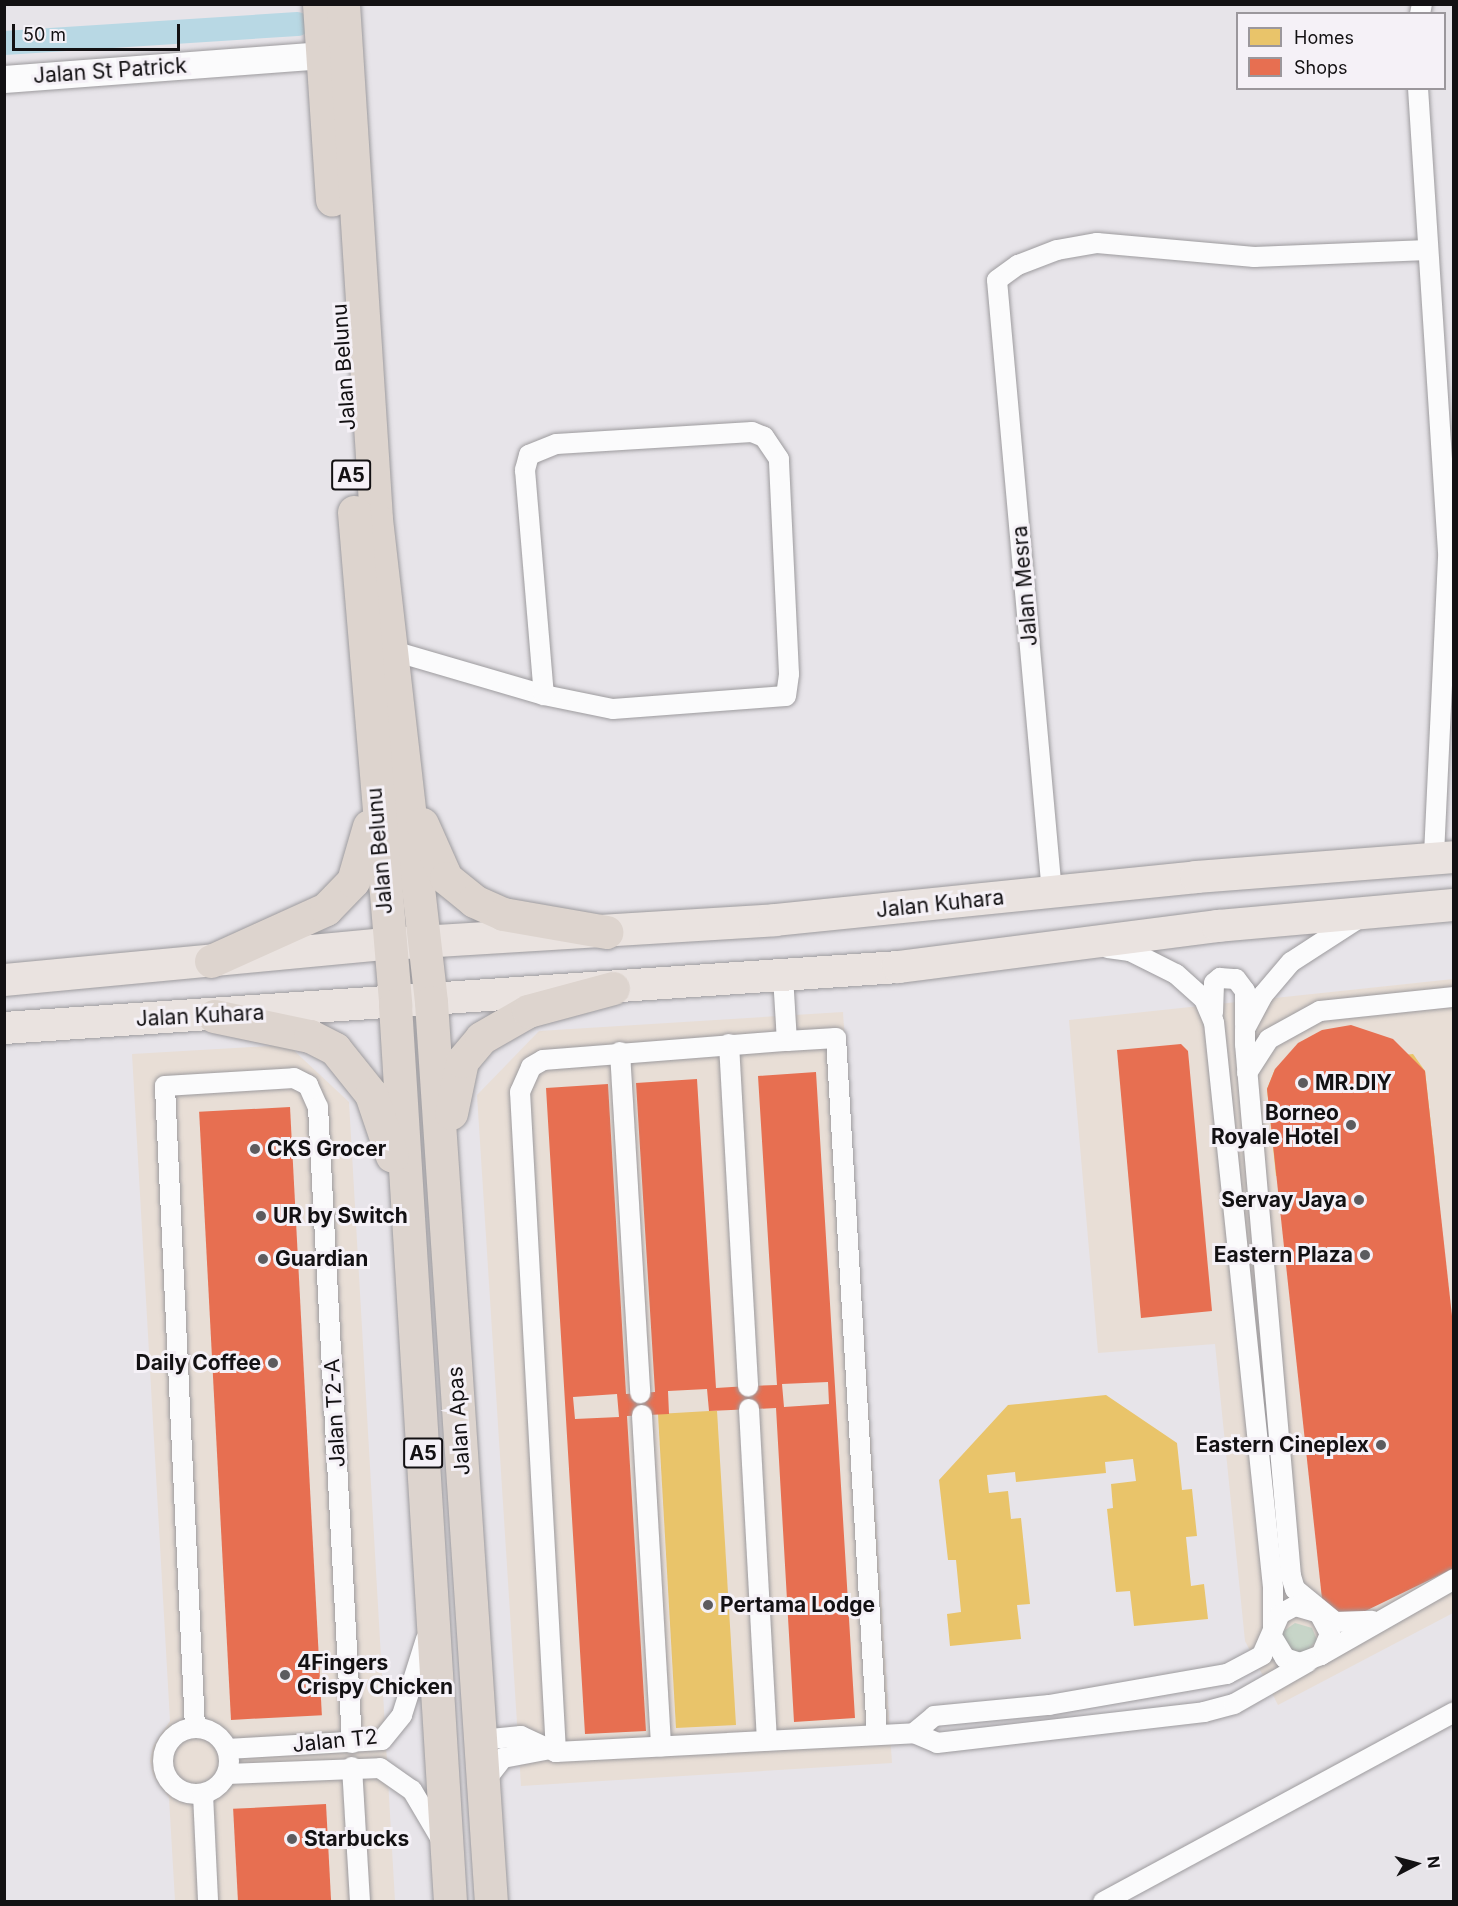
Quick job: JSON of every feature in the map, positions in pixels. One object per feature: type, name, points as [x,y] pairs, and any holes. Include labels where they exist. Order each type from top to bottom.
[{"type":"highway","name":"Jalan Belunu","points":[[319,4],[373,774],[388,944]]},
{"type":"highway","name":"Jalan Belunu","points":[[343,4],[390,650],[425,942]]},
{"type":"highway","points":[[405,771],[446,879],[474,902],[503,914],[606,932]]},
{"type":"highway","points":[[211,961],[296,927],[326,909],[353,881],[367,843],[373,774]]},
{"type":"highway","name":"Jalan Apas","points":[[425,942],[431,1002],[491,1902]]},
{"type":"highway","name":"Jalan Apas","points":[[388,944],[395,1005],[450,1899]]},
{"type":"highway","points":[[445,1214],[453,1085],[462,1061],[502,1023],[613,988]]},
{"type":"highway","points":[[214,1016],[310,1036],[357,1071],[381,1118],[408,1216]]},
{"type":"highway","points":[[450,1899],[461,1852],[459,1763],[481,1740]]},
{"type":"main road","name":"Jalan Kuhara","points":[[388,944],[606,932],[1053,893],[1447,863]]},
{"type":"main road","points":[[431,1002],[783,976],[1454,904]]},
{"type":"main road","points":[[4,980],[388,944]]},
{"type":"main road","name":"Jalan Kuhara","points":[[4,1028],[431,1002]]},
{"type":"street","name":"Jalan St Patrick","points":[[4,79],[323,55]]},
{"type":"street","points":[[1418,90],[1448,558],[1447,863]]},
{"type":"street","name":"Jalan Mesra","points":[[1053,893],[997,280],[1057,250],[1097,243],[1254,257],[1428,250]]},
{"type":"street","points":[[390,650],[544,694],[613,709],[786,696],[789,674],[779,459],[764,437],[752,432],[556,444],[529,454],[525,470],[544,694]]},
{"type":"street","points":[[1245,1029],[1263,995],[1291,962],[1327,934],[1374,911]]},
{"type":"street","points":[[1085,943],[1130,951],[1176,974],[1204,999],[1214,1022]]},
{"type":"street","points":[[783,976],[787,1041]]},
{"type":"street","points":[[1315,1659],[1285,1658],[1273,1634],[1273,1587],[1211,993],[1214,983],[1227,976],[1244,986],[1245,1076],[1288,1564],[1295,1589],[1319,1612],[1335,1622],[1371,1621]]},
{"type":"street","points":[[1245,1076],[1269,1039],[1320,1011],[1454,997]]},
{"type":"street","points":[[550,1751],[520,1092],[531,1067],[543,1060],[620,1052],[836,1038],[877,1735]]},
{"type":"street","points":[[729,1044],[748,1386]]},
{"type":"street","points":[[620,1052],[640,1393]]},
{"type":"street","name":"Jalan T2-A","points":[[195,1728],[165,1086],[294,1078],[308,1085],[318,1107],[352,1743]]},
{"type":"street","points":[[749,1409],[767,1741]]},
{"type":"street","points":[[642,1415],[661,1746]]},
{"type":"street","points":[[483,1784],[497,1761],[550,1751],[914,1733],[937,1743],[1204,1712],[1234,1704],[1315,1659],[1371,1621],[1454,1579]]},
{"type":"street","points":[[914,1733],[934,1716],[1206,1681],[1245,1668],[1273,1634],[1280,1614],[1295,1606],[1319,1612],[1330,1634],[1315,1659]]},
{"type":"street","name":"Jalan T2","points":[[227,1749],[382,1740],[393,1731],[433,1618]]},
{"type":"street","points":[[1103,1902],[1454,1712]]},
{"type":"street","points":[[195,1728],[214,1733],[227,1749],[227,1774],[203,1794],[181,1791],[163,1765],[175,1736],[195,1728]]},
{"type":"street","points":[[481,1740],[521,1736],[550,1751]]},
{"type":"street","points":[[352,1767],[360,1902]]},
{"type":"street","name":"Jalan T2","points":[[227,1774],[380,1767],[397,1775],[447,1849]]},
{"type":"street","points":[[203,1794],[208,1902]]},
{"type":"shaded area","points":[[1453,979],[1453,1613],[1278,1705],[1245,1641],[1215,1344],[1098,1353],[1069,1020]]},
{"type":"shaded area","points":[[843,1012],[892,1763],[521,1786],[477,1095],[539,1031]]},
{"type":"shaded area","points":[[288,1045],[349,1102],[395,1901],[175,1901],[169,1798],[153,1775],[150,1761],[153,1746],[170,1721],[132,1054]]},
{"type":"green space","points":[[1295,1623],[1312,1628],[1317,1640],[1298,1661],[1281,1633]]},
{"type":"building: Homes","name":"Borneo Royale Hotel","points":[[1413,1054],[1425,1071],[1435,1161],[1276,1176],[1267,1089],[1275,1069]]},
{"type":"building: Homes","points":[[1106,1395],[1177,1443],[1182,1490],[1192,1489],[1197,1536],[1186,1537],[1191,1586],[1204,1584],[1208,1619],[1134,1626],[1130,1591],[1116,1592],[1107,1509],[1113,1508],[1111,1484],[1136,1481],[1133,1459],[1105,1462],[1106,1473],[1016,1482],[1015,1472],[987,1475],[989,1493],[1008,1491],[1011,1519],[1021,1518],[1030,1604],[1017,1605],[1021,1639],[950,1646],[947,1614],[961,1612],[956,1560],[948,1560],[939,1480],[1008,1405]]},
{"type":"building: Homes","points":[[717,1411],[736,1725],[676,1728],[658,1414]]},
{"type":"building: Shops","name":"Eastern Plaza","points":[[1351,1025],[1393,1039],[1425,1071],[1454,1334],[1454,1568],[1353,1617],[1323,1608],[1267,1089],[1275,1069],[1298,1043],[1322,1030]]},
{"type":"building: Shops","points":[[1181,1044],[1188,1051],[1212,1311],[1141,1318],[1117,1050]]},
{"type":"building: Shops","points":[[816,1072],[855,1718],[794,1722],[776,1408],[709,1411],[707,1389],[668,1391],[669,1414],[627,1416],[646,1731],[585,1734],[546,1088],[608,1084],[626,1394],[655,1392],[636,1083],[697,1079],[716,1388],[777,1385],[758,1076]],"holes":[[[828,1382],[829,1404],[784,1407],[782,1384]],[[617,1394],[619,1417],[575,1419],[573,1397]]]},
{"type":"building: Shops","points":[[290,1107],[322,1715],[231,1720],[199,1112]]},
{"type":"building: Shops","points":[[326,1804],[331,1902],[238,1902],[233,1809]]},
{"type":"waterway","points":[[4,43],[297,24]]},
{"type":"place","name":"MR.DIY","points":[[1303,1083]]},
{"type":"place","name":"Borneo Royale Hotel","points":[[1351,1125]]},
{"type":"place","name":"CKS Grocer","points":[[255,1149]]},
{"type":"place","name":"Servay Jaya","points":[[1359,1200]]},
{"type":"place","name":"UR by Switch","points":[[261,1216]]},
{"type":"place","name":"Eastern Plaza","points":[[1365,1255]]},
{"type":"place","name":"Guardian","points":[[263,1259]]},
{"type":"place","name":"Daily Coffee","points":[[273,1363]]},
{"type":"place","name":"Eastern Cineplex","points":[[1381,1445]]},
{"type":"place","name":"Pertama Lodge","points":[[708,1605]]},
{"type":"place","name":"4Fingers Crispy Chicken","points":[[285,1675]]},
{"type":"place","name":"Starbucks","points":[[292,1839]]}]
